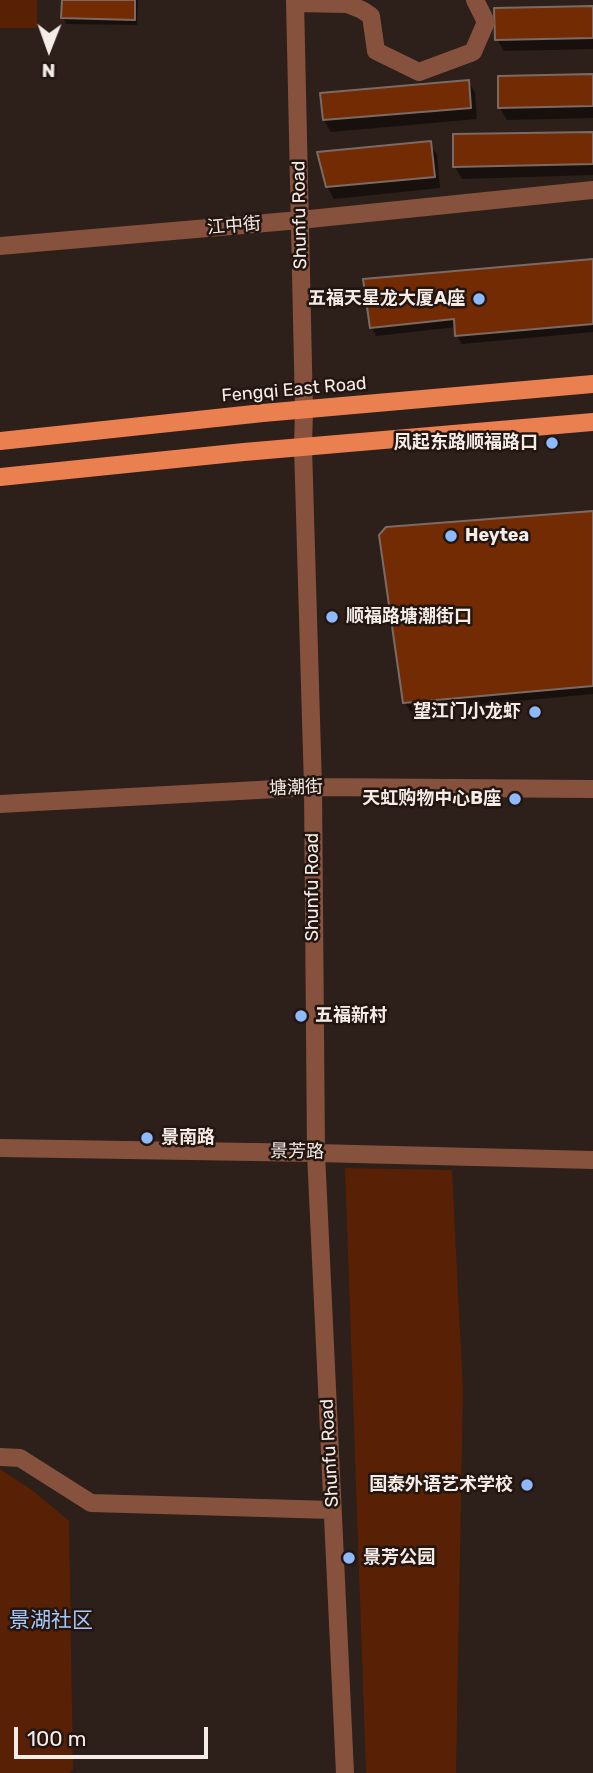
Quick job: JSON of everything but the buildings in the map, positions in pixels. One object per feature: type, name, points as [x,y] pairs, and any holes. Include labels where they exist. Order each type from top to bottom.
[{"type":"main road","name":"Fengqi East Road","points":[[0,440],[593,384]]},
{"type":"main road","points":[[0,477],[593,422]]},
{"type":"street","points":[[295,1],[347,4],[362,10],[371,16],[376,51],[419,72],[473,52],[486,22],[475,0]]},
{"type":"street","name":"Shunfu Road","points":[[295,1],[303,447],[313,787],[316,1153],[345,1773]]},
{"type":"street","name":"江中街","points":[[0,246],[593,191]]},
{"type":"street","name":"塘潮街","points":[[0,804],[313,787],[593,789]]},
{"type":"street","name":"景芳路","points":[[0,1148],[593,1160]]},
{"type":"street","points":[[0,1457],[20,1458],[91,1503],[332,1510]]},
{"type":"shaded area","points":[[0,0],[37,0],[37,28],[0,28]]},
{"type":"shaded area","points":[[345,1168],[452,1170],[463,1390],[456,1773],[366,1773]]},
{"type":"shaded area","points":[[0,1469],[32,1490],[69,1521],[73,1770],[69,1773],[0,1773]]},
{"type":"place","name":"五福天星龙大厦A座","points":[[479,299]]},
{"type":"place","name":"凤起东路顺福路口","points":[[552,443]]},
{"type":"place","name":"Heytea","points":[[451,536]]},
{"type":"place","name":"顺福路塘潮街口","points":[[332,617]]},
{"type":"place","name":"望江门小龙虾","points":[[535,712]]},
{"type":"place","name":"天虹购物中心B座","points":[[515,799]]},
{"type":"place","name":"五福新村","points":[[301,1016]]},
{"type":"place","name":"景南路","points":[[147,1138]]},
{"type":"place","name":"国泰外语艺术学校","points":[[527,1485]]},
{"type":"place","name":"景芳公园","points":[[349,1558]]},
{"type":"district","name":"景湖社区","points":[[51,1621]]}]
